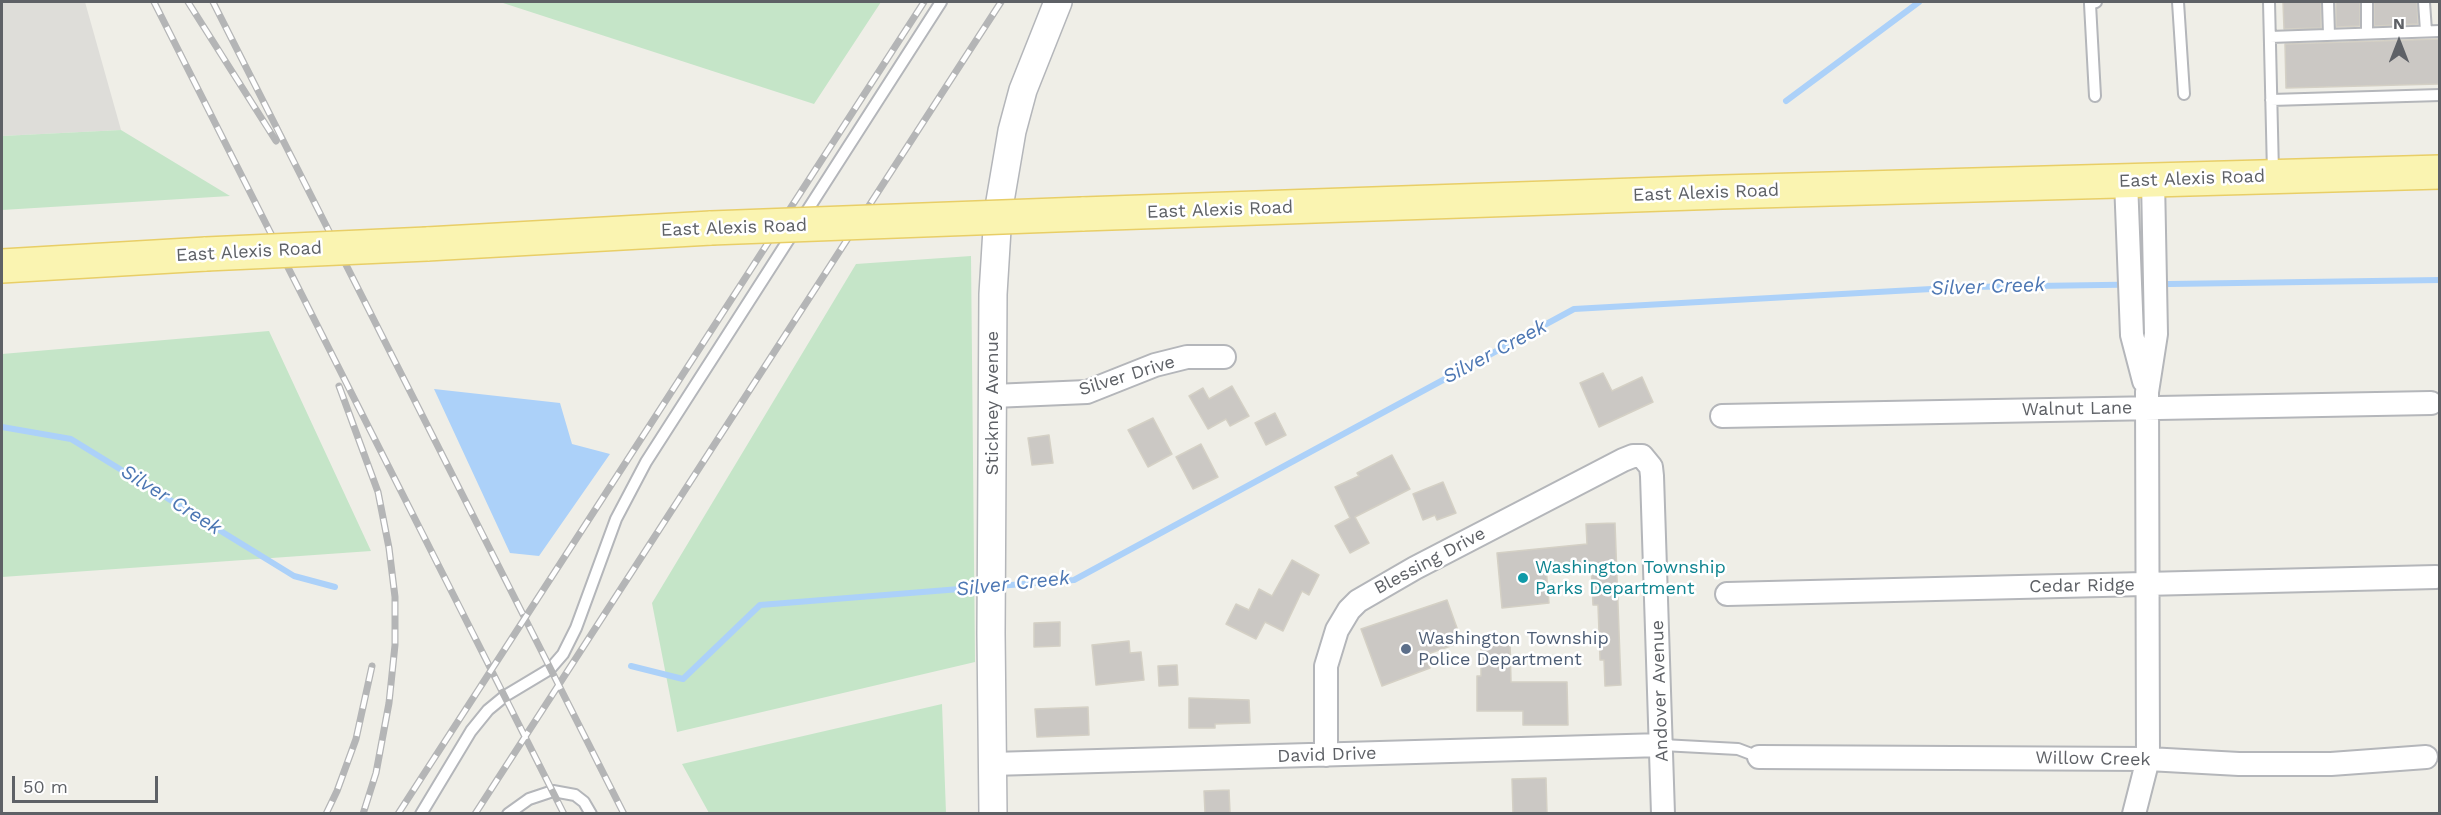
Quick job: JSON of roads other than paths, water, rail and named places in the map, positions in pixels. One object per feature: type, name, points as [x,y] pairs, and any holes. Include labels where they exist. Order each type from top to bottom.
[{"type":"main road","name":"East Alexis Road","points":[[2,266],[711,228],[1082,214],[2439,172]]},
{"type":"street","name":"Stickney Avenue","points":[[993,813],[991,633],[993,294],[998,213],[1010,141],[1023,90],[1058,2]]},
{"type":"street","points":[[2134,813],[2148,759],[2147,399],[2156,334],[2140,180]]},
{"type":"street","points":[[2140,180],[2132,335],[2147,399]]},
{"type":"street","name":"Silver Drive","points":[[993,396],[1087,392],[1155,365],[1187,357],[1224,357]]},
{"type":"street","name":"Walnut Lane","points":[[1722,416],[2147,399],[2431,403]]},
{"type":"street","name":"Blessing Drive","points":[[1326,755],[1326,666],[1337,630],[1349,610],[1358,601],[1415,568],[1623,460],[1633,456],[1642,456],[1648,461]]},
{"type":"street","name":"Andover Avenue","points":[[1648,461],[1652,476],[1663,813]]},
{"type":"street","name":"Cedar Ridge","points":[[1727,594],[2436,577]]},
{"type":"street","name":"David Drive","points":[[992,764],[1662,745]]},
{"type":"street","name":"Willow Creek","points":[[1759,757],[2148,759],[2240,764],[2331,764],[2426,757]]},
{"type":"lane","points":[[421,813],[471,730],[488,710],[505,696],[550,669],[563,654],[576,628],[616,519],[646,462],[920,31],[941,2]]},
{"type":"lane","points":[[2095,96],[2090,4],[2096,2]]},
{"type":"lane","points":[[2178,2],[2184,94]]},
{"type":"lane","points":[[2269,2],[2273,176]]},
{"type":"lane","points":[[2328,2],[2329,35]]},
{"type":"lane","points":[[2367,2],[2367,33]]},
{"type":"lane","points":[[2424,2],[2426,31]]},
{"type":"lane","points":[[2270,37],[2439,31]]},
{"type":"lane","points":[[2271,100],[2439,95]]},
{"type":"lane","points":[[1662,745],[1738,749],[1759,757]]},
{"type":"lane","points":[[508,813],[529,799],[553,791],[575,795],[584,802],[591,813]]},
{"type":"water","points":[[434,389],[560,403],[572,444],[610,454],[539,556],[510,553]]},
{"type":"waterway","points":[[1786,101],[1919,2]]},
{"type":"waterway","name":"Silver Creek","points":[[998,586],[1074,580],[1574,309],[1967,287],[2440,280]]},
{"type":"waterway","name":"Silver Creek","points":[[2,427],[71,439],[294,576],[335,587]]},
{"type":"waterway","name":"Silver Creek","points":[[631,666],[683,679],[760,605],[985,587]]},
{"type":"railway","points":[[154,2],[564,814]]},
{"type":"railway","points":[[188,2],[276,141]]},
{"type":"railway","points":[[213,2],[624,814]]},
{"type":"railway","points":[[398,814],[924,2]]},
{"type":"railway","points":[[475,814],[1001,2]]},
{"type":"railway","points":[[339,386],[378,492],[389,548],[395,597],[395,645],[389,703],[376,773],[363,814]]},
{"type":"railway","points":[[326,814],[356,739],[372,666]]},
{"type":"place","name":"Washington Township Parks Department","points":[[1523,578]]},
{"type":"place","name":"Washington Township Police Department","points":[[1406,649]]}]
